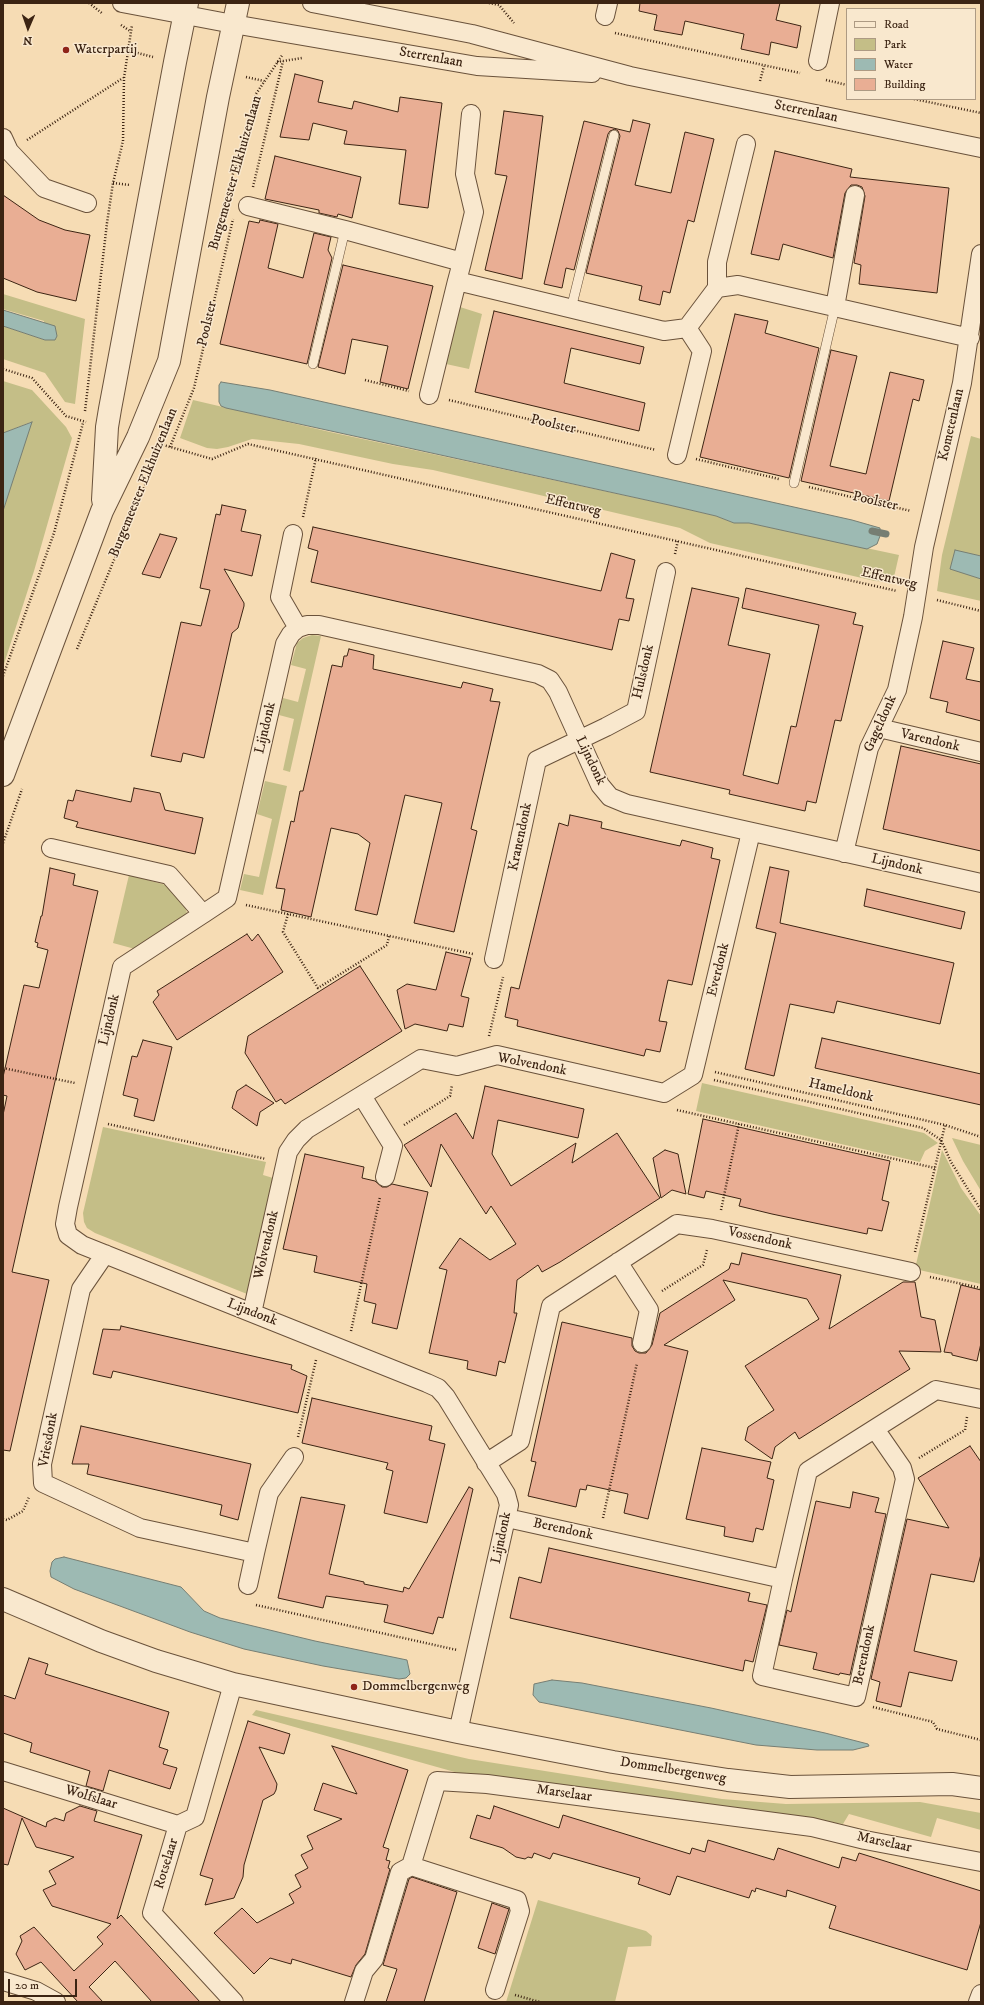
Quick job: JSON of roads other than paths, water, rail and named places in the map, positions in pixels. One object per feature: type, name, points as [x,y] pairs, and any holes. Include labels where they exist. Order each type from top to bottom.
[{"type":"street","name":"Burgemeester Elkhuizenlaan","points":[[3,775],[102,511],[138,437],[169,360],[187,256],[238,3]]},
{"type":"street","name":"Sterrenlaan","points":[[312,3],[472,34],[630,76],[981,148]]},
{"type":"street","points":[[818,61],[830,3]]},
{"type":"street","name":"Sterrenlaan","points":[[129,5],[186,9],[233,24],[477,66],[630,76]]},
{"type":"street","name":"Burgemeester Elkhuizenlaan","points":[[102,511],[107,427],[110,409],[186,9]]},
{"type":"street","points":[[429,396],[474,212],[465,174],[471,114]]},
{"type":"street","points":[[3,138],[9,151],[44,188],[87,203]]},
{"type":"street","points":[[456,281],[664,331],[687,328],[717,288],[717,262],[746,144]]},
{"type":"street","points":[[835,307],[855,195]]},
{"type":"street","points":[[248,206],[345,230],[462,262]]},
{"type":"street","name":"Kometenlaan","points":[[917,595],[924,547],[962,383],[970,338],[981,254]]},
{"type":"street","points":[[717,288],[738,285],[970,338]]},
{"type":"street","points":[[677,455],[702,351],[687,328]]},
{"type":"street","points":[[293,534],[280,597],[298,628]]},
{"type":"street","name":"Hulsdonk","points":[[580,740],[636,711],[666,572]]},
{"type":"street","name":"Gageldonk","points":[[844,853],[869,748],[897,690],[917,595]]},
{"type":"street","name":"Lijndonk","points":[[458,1732],[509,1505],[506,1494],[446,1397],[438,1388],[347,1350],[82,1245],[68,1235],[66,1224],[87,1119],[122,967],[227,898],[285,644],[291,634],[298,628],[308,625],[320,625],[538,674],[550,680],[558,692],[600,785],[610,796],[627,804],[981,883]]},
{"type":"street","name":"Varendonk","points":[[879,728],[981,752]]},
{"type":"street","name":"Kranendonk","points":[[494,959],[538,760],[580,740]]},
{"type":"street","name":"Everdonk","points":[[664,1093],[694,1071],[751,832]]},
{"type":"street","points":[[52,848],[169,874],[203,914]]},
{"type":"street","name":"Wolvendonk","points":[[252,1313],[288,1152],[296,1140],[307,1129],[421,1059],[457,1066],[497,1055],[664,1093]]},
{"type":"street","points":[[362,1096],[393,1146],[385,1177]]},
{"type":"street","name":"Vossendonk","points":[[486,1463],[520,1441],[551,1306],[677,1224],[714,1230],[911,1272]]},
{"type":"street","name":"Vriesdonk","points":[[105,1254],[82,1289],[42,1464],[44,1483],[140,1528],[255,1553]]},
{"type":"street","points":[[618,1262],[649,1310],[642,1343]]},
{"type":"street","name":"Berendonk","points":[[875,1429],[902,1468],[905,1479],[856,1697],[762,1676],[808,1471],[936,1390],[975,1398]]},
{"type":"street","points":[[248,1585],[270,1493],[294,1457]]},
{"type":"street","name":"Berendonk","points":[[507,1518],[783,1579]]},
{"type":"street","name":"Dommelbergenweg","points":[[3,1599],[101,1641],[156,1661],[233,1684],[458,1732],[613,1762],[728,1780],[790,1787],[952,1784],[981,1788]]},
{"type":"street","name":"Rotselaar","points":[[233,1684],[195,1817],[178,1825],[152,1914],[234,2002]]},
{"type":"street","name":"Wolfslaar","points":[[3,1771],[178,1825]]},
{"type":"street","name":"Marselaar","points":[[354,2002],[364,1971],[374,1959],[437,1781],[487,1784],[812,1827],[865,1840],[981,1862]]},
{"type":"street","points":[[405,1869],[517,1900],[520,1911],[494,1990]]},
{"type":"street","points":[[3,1981],[36,1991],[56,2002]]},
{"type":"street","points":[[978,2002],[981,1994]]},
{"type":"lane","points":[[571,309],[614,134]]},
{"type":"lane","points":[[313,364],[345,230]]},
{"type":"lane","points":[[794,483],[835,307]]},
{"type":"water","points":[[3,310],[55,326],[57,336],[55,340],[45,340],[3,326]]},
{"type":"water","points":[[221,382],[270,390],[852,520],[880,528],[880,536],[877,544],[867,549],[749,523],[734,523],[716,516],[669,505],[226,408],[221,406],[219,402],[219,385]]},
{"type":"water","points":[[32,422],[3,511],[3,433]]},
{"type":"water","points":[[955,550],[981,556],[981,579],[950,569]]},
{"type":"water","points":[[64,1557],[181,1587],[204,1611],[220,1618],[315,1641],[407,1660],[410,1674],[406,1678],[399,1679],[323,1666],[244,1649],[190,1632],[74,1589],[51,1577],[50,1571],[52,1562],[55,1559]]},
{"type":"water","points":[[552,1680],[582,1683],[711,1708],[825,1733],[868,1744],[869,1746],[853,1750],[817,1750],[756,1745],[539,1702],[533,1695],[534,1684]]},
{"type":"waterway","points":[[872,531],[886,534]]},
{"type":"place","name":"Waterpartij","points":[[66,50]]},
{"type":"place","name":"Dommelbergenweg","points":[[354,1687]]}]
